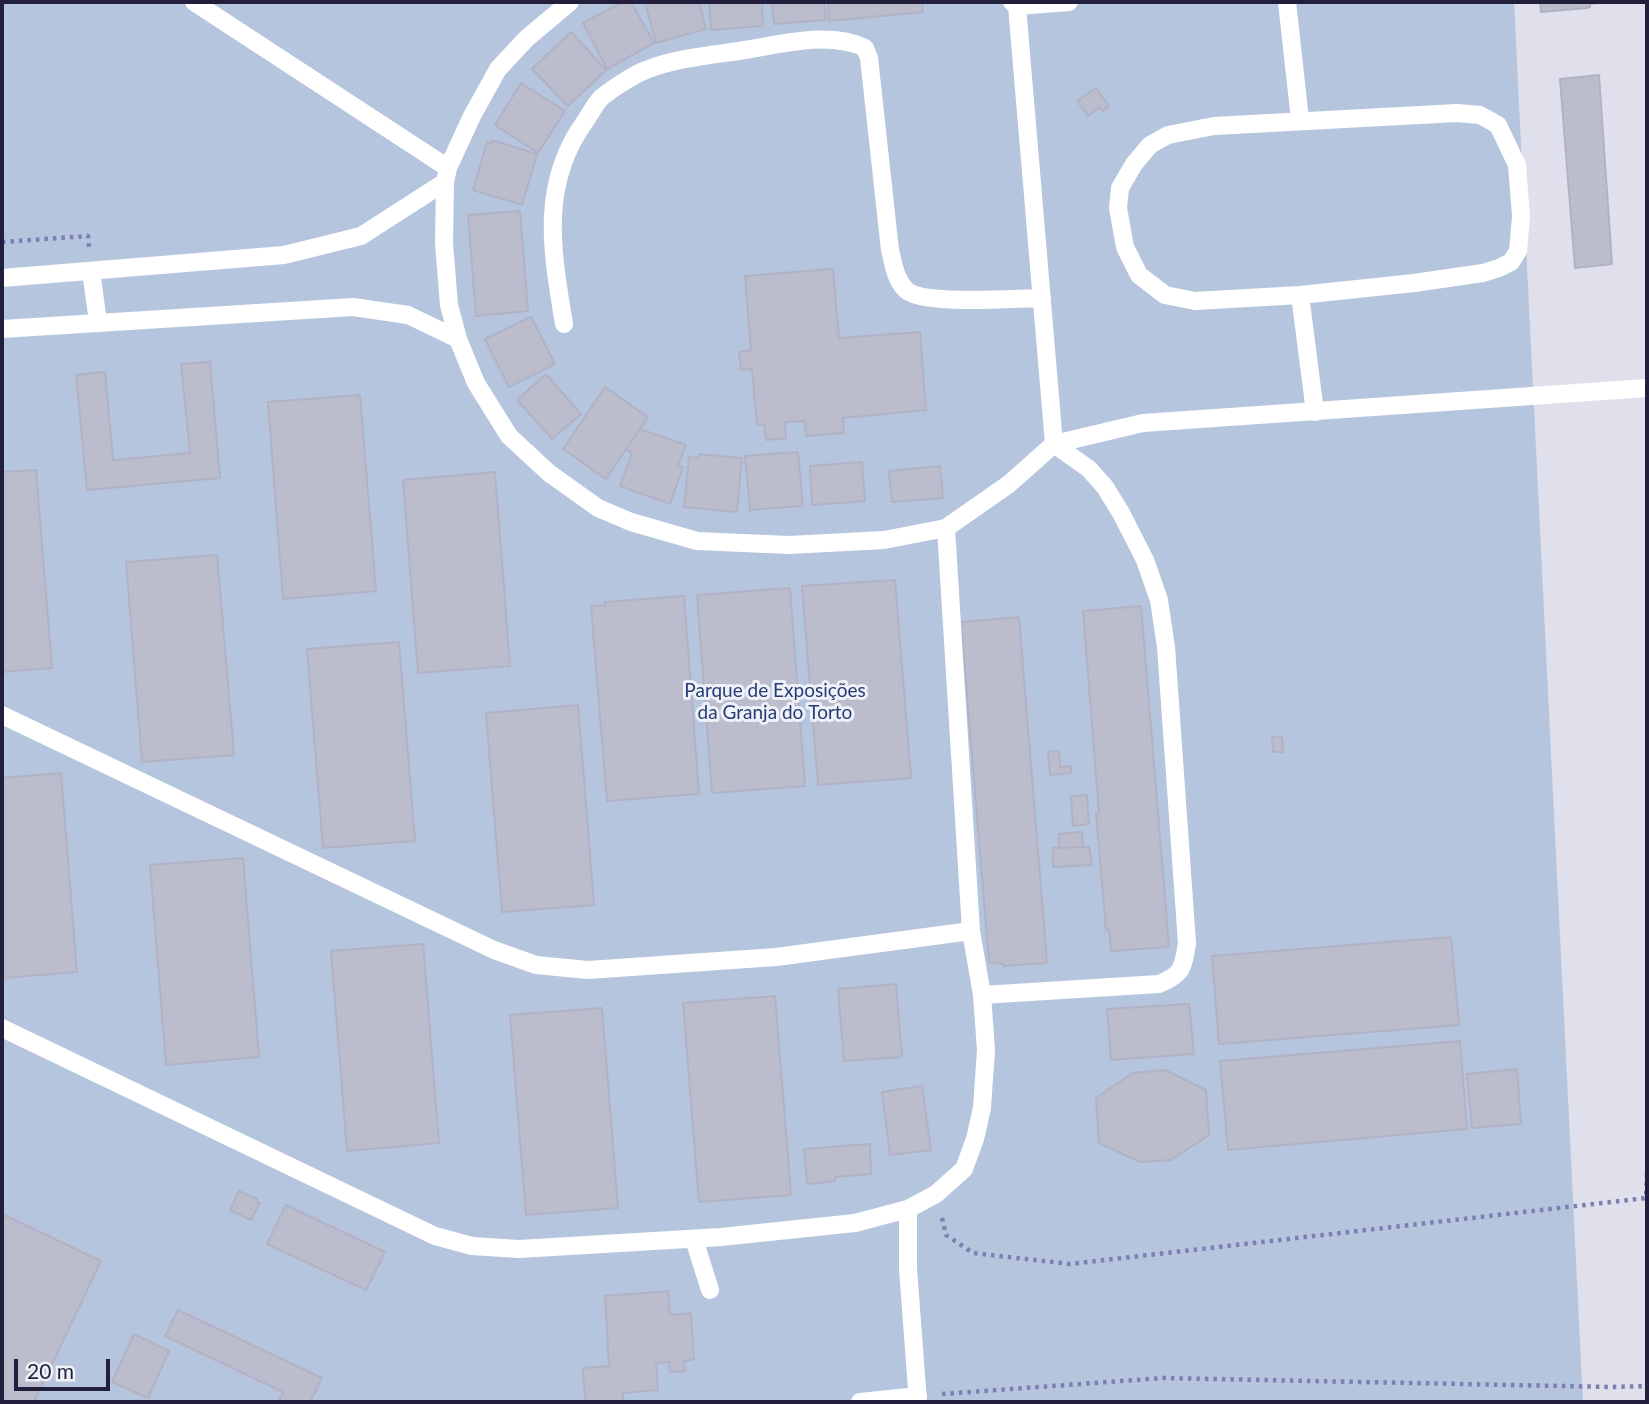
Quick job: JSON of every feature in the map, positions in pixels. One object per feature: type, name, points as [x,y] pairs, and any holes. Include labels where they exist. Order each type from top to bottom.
[{"type":"lane","points":[[194,2],[446,175]]},
{"type":"lane","points":[[570,2],[527,38],[498,69],[472,116],[446,175],[444,243],[448,293],[458,339],[476,383],[509,436],[549,473],[598,508],[631,522],[697,541],[789,545],[884,540],[946,528],[1009,484],[1054,444],[1143,423],[1647,388]]},
{"type":"lane","points":[[982,995],[1159,984],[1175,977],[1184,964],[1187,943],[1166,647],[1158,600],[1145,560],[1105,487],[1089,469],[1054,444],[1014,4],[1069,2]]},
{"type":"lane","points":[[1287,2],[1300,120]]},
{"type":"lane","points":[[564,324],[553,252],[552,212],[558,177],[571,140],[602,98],[645,70],[695,57],[789,43],[830,40],[865,48],[869,58],[890,250],[897,277],[908,292],[927,299],[1042,298]]},
{"type":"lane","points":[[1457,113],[1480,115],[1498,125],[1517,165],[1521,216],[1518,251],[1511,262],[1483,273],[1300,295],[1195,301],[1165,295],[1139,275],[1125,247],[1118,208],[1121,188],[1134,164],[1150,145],[1168,135],[1214,127],[1300,120],[1457,113]]},
{"type":"lane","points":[[2,278],[284,255],[361,236],[446,175]]},
{"type":"lane","points":[[91,271],[99,322]]},
{"type":"lane","points":[[1300,295],[1315,412]]},
{"type":"lane","points":[[2,329],[353,307],[408,314],[458,339]]},
{"type":"lane","points":[[2,1028],[435,1236],[472,1246],[519,1250],[694,1239],[855,1223],[908,1209],[936,1194],[964,1169],[982,1108],[985,1075],[982,995],[971,931],[946,528]]},
{"type":"lane","points":[[2,715],[494,950],[536,965],[588,970],[776,957],[971,931]]},
{"type":"lane","points":[[860,1402],[918,1399],[908,1269],[908,1209]]},
{"type":"lane","points":[[694,1239],[710,1290]]},
{"type":"path","points":[[2,242],[88,236],[91,271]]},
{"type":"path","points":[[936,1194],[946,1235],[973,1253],[1070,1264],[1646,1198],[1647,1173]]},
{"type":"path","points":[[918,1399],[1163,1378],[1647,1386]]},
{"type":"green space","name":"Parque de Exposições da Granja do Torto","points":[[2,2],[1514,2],[1583,1402],[2,1402]]},
{"type":"building","points":[[623,2],[631,2],[654,43],[607,69],[583,23]]},
{"type":"building","points":[[645,2],[699,2],[706,29],[656,43]]},
{"type":"building","points":[[709,2],[762,2],[763,26],[711,30]]},
{"type":"building","points":[[772,2],[824,2],[826,20],[774,24]]},
{"type":"building","points":[[828,2],[922,2],[923,12],[829,21]]},
{"type":"building","points":[[1540,2],[1597,3],[1590,4],[1587,8],[1541,12]]},
{"type":"building","points":[[571,32],[606,70],[568,106],[532,69]]},
{"type":"building","points":[[1599,75],[1612,264],[1575,268],[1560,79]]},
{"type":"building","points":[[521,83],[565,111],[538,153],[495,125]]},
{"type":"building","points":[[1096,88],[1109,106],[1102,111],[1100,107],[1088,116],[1077,101]]},
{"type":"building","points":[[492,140],[537,154],[522,205],[473,190],[487,142],[491,144]]},
{"type":"building","points":[[520,211],[528,311],[476,316],[468,215]]},
{"type":"building","points":[[833,269],[839,338],[920,332],[926,410],[843,418],[844,433],[806,436],[805,421],[785,422],[786,438],[766,440],[764,424],[757,425],[752,369],[741,370],[739,352],[751,350],[745,276]]},
{"type":"building","points":[[531,317],[555,364],[509,387],[485,339]]},
{"type":"building","points":[[210,362],[220,478],[87,490],[76,375],[105,372],[113,460],[190,453],[181,364]]},
{"type":"building","points":[[546,374],[581,414],[552,439],[517,400]]},
{"type":"building","points":[[605,387],[648,417],[606,479],[563,449]]},
{"type":"building","points":[[360,395],[376,591],[283,599],[268,402]]},
{"type":"building","points":[[640,429],[686,445],[678,465],[683,467],[670,504],[620,486],[632,453],[626,450]]},
{"type":"building","points":[[798,452],[803,506],[750,510],[745,456]]},
{"type":"building","points":[[699,454],[742,458],[737,512],[684,507],[689,457],[699,458]]},
{"type":"building","points":[[862,462],[865,501],[812,505],[810,466]]},
{"type":"building","points":[[940,466],[943,498],[892,502],[889,471]]},
{"type":"building","points":[[36,470],[52,668],[2,672],[2,472]]},
{"type":"building","points":[[495,472],[510,666],[418,673],[403,480]]},
{"type":"building","points":[[217,555],[234,755],[142,762],[126,562]]},
{"type":"building","points":[[895,580],[911,778],[818,785],[802,586]]},
{"type":"building","points":[[790,588],[805,786],[712,793],[697,595]]},
{"type":"building","points":[[684,596],[699,794],[607,801],[591,606],[605,605],[605,602]]},
{"type":"building","points":[[1141,606],[1169,947],[1111,951],[1109,929],[1106,930],[1096,813],[1099,813],[1083,611]]},
{"type":"building","points":[[1019,617],[1047,963],[1003,966],[989,962],[961,622]]},
{"type":"building","points":[[399,642],[415,841],[323,848],[307,649]]},
{"type":"building","points":[[578,705],[594,905],[502,912],[486,713]]},
{"type":"building","points":[[1272,737],[1282,737],[1283,752],[1273,752]]},
{"type":"building","points":[[1059,751],[1060,767],[1071,766],[1071,773],[1050,775],[1048,752]]},
{"type":"building","points":[[61,773],[77,972],[2,978],[2,778]]},
{"type":"building","points":[[1087,795],[1089,824],[1073,826],[1071,796]]},
{"type":"building","points":[[1082,832],[1083,847],[1059,848],[1059,834]]},
{"type":"building","points":[[1089,847],[1092,865],[1053,867],[1053,848]]},
{"type":"building","points":[[243,858],[259,1057],[166,1065],[150,865]]},
{"type":"building","points":[[1451,937],[1459,1025],[1219,1044],[1212,956]]},
{"type":"building","points":[[423,944],[439,1143],[347,1151],[331,951]]},
{"type":"building","points":[[896,984],[902,1057],[844,1061],[838,989]]},
{"type":"building","points":[[775,996],[791,1195],[699,1202],[683,1003]]},
{"type":"building","points":[[1189,1004],[1194,1054],[1111,1060],[1107,1009]]},
{"type":"building","points":[[602,1008],[618,1208],[526,1215],[510,1015]]},
{"type":"building","points":[[1460,1041],[1467,1129],[1228,1150],[1220,1061]]},
{"type":"building","points":[[1517,1069],[1521,1124],[1472,1128],[1467,1074]]},
{"type":"building","points":[[1165,1070],[1206,1090],[1209,1135],[1171,1160],[1140,1162],[1099,1143],[1096,1098],[1133,1073]]},
{"type":"building","points":[[922,1086],[931,1150],[890,1155],[882,1092]]},
{"type":"building","points":[[870,1144],[871,1174],[835,1177],[835,1181],[807,1184],[804,1149]]},
{"type":"building","points":[[239,1191],[260,1203],[251,1220],[230,1210]]},
{"type":"building","points":[[286,1205],[385,1252],[366,1290],[267,1244]]},
{"type":"building","points":[[2,1214],[101,1261],[34,1402],[2,1402]]},
{"type":"building","points":[[668,1291],[670,1315],[691,1313],[694,1359],[684,1361],[685,1371],[670,1372],[669,1362],[656,1363],[658,1390],[623,1393],[623,1402],[585,1400],[583,1368],[609,1366],[605,1296]]},
{"type":"building","points":[[178,1310],[322,1378],[310,1402],[278,1402],[283,1392],[165,1336]]},
{"type":"building","points":[[134,1334],[169,1351],[148,1398],[112,1382]]}]
